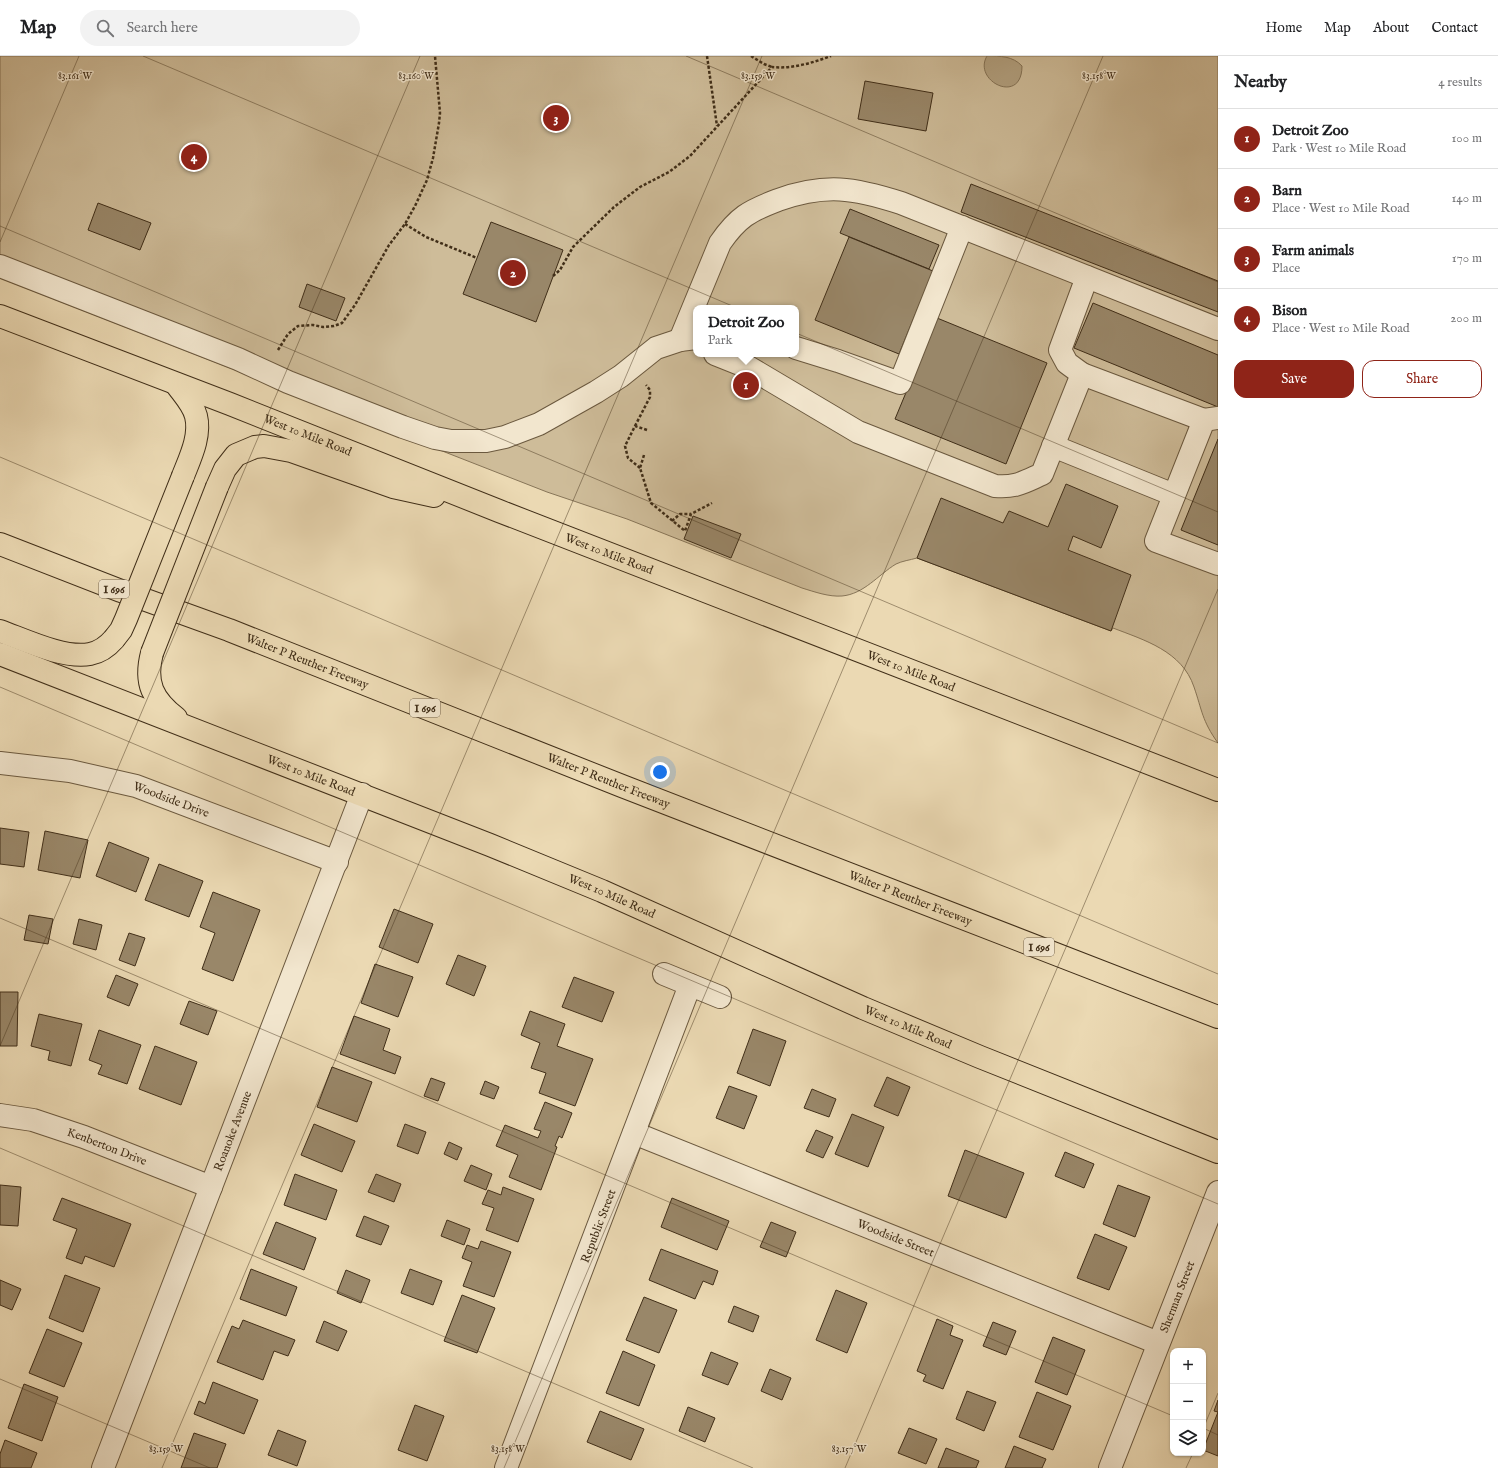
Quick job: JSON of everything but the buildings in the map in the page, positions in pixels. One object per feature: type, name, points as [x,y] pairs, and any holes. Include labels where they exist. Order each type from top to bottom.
[{"type":"main road","name":"West 10 Mile Road","points":[[0,316],[1218,790]]},
{"type":"main road","points":[[0,631],[48,648],[79,655],[91,654],[101,650],[114,639],[126,619],[183,476],[196,438],[196,416],[191,405],[176,384]]},
{"type":"main road","points":[[184,725],[162,706],[150,687],[149,671],[152,653],[217,487],[225,470],[236,455],[255,447],[264,446],[291,451],[393,487],[499,511]]},
{"type":"main road","name":"Walter P Reuther Freeway","points":[[0,544],[121,591],[236,633],[622,786],[1218,1017]]},
{"type":"main road","name":"West 10 Mile Road","points":[[0,654],[490,844],[602,891],[863,1008],[980,1057],[1218,1152]]},
{"type":"street","points":[[702,305],[720,243],[729,230],[741,218],[753,209],[796,194],[828,188],[858,191],[888,199],[1218,329]]},
{"type":"street","points":[[799,349],[900,383],[962,227]]},
{"type":"street","points":[[0,266],[238,359],[288,382],[416,432],[451,441],[486,441],[505,437],[539,424],[621,376],[656,348],[691,342]]},
{"type":"street","points":[[1087,277],[1060,350],[1067,363],[1082,374],[1211,419],[1174,495],[1156,540],[1218,564]]},
{"type":"street","points":[[722,357],[750,368],[858,432],[995,486],[1008,487],[1023,483],[1042,474],[1082,374]]},
{"type":"street","points":[[1053,446],[1174,495]]},
{"type":"street","name":"Woodside Drive","points":[[0,763],[70,771],[136,786],[337,862]]},
{"type":"street","name":"Roanoke Avenue","points":[[103,1468],[362,794]]},
{"type":"street","points":[[664,974],[720,997]]},
{"type":"street","name":"Republic Street","points":[[506,1468],[690,985]]},
{"type":"street","name":"Kenberton Drive","points":[[0,1115],[33,1120],[84,1137],[211,1187]]},
{"type":"street","name":"Woodside Street","points":[[634,1133],[1158,1343]]},
{"type":"street","name":"Sherman Street","points":[[1110,1468],[1218,1192]]},
{"type":"path","points":[[267,373],[283,340],[292,329],[306,324],[323,327],[334,326],[342,323],[355,306],[389,245],[405,224],[415,206],[427,180],[437,138],[440,113],[436,56]]},
{"type":"path","points":[[707,56],[717,126]]},
{"type":"path","points":[[751,56],[772,67],[792,67],[818,61],[831,56]]},
{"type":"path","points":[[553,276],[560,270],[573,247],[614,207],[640,187],[669,172],[690,156],[772,67]]},
{"type":"path","points":[[405,224],[426,237],[477,258]]},
{"type":"path","points":[[632,367],[650,390],[650,397],[625,446],[628,458],[640,468],[651,503],[685,531],[691,514]]},
{"type":"path","points":[[635,426],[647,430]]},
{"type":"path","points":[[640,468],[644,455]]},
{"type":"path","points":[[672,521],[680,514],[691,514],[712,503]]},
{"type":"shaded area","points":[[0,56],[1218,56],[1218,743],[1205,722],[1194,687],[1181,664],[1161,648],[1113,628],[1111,631],[917,558],[896,564],[864,588],[850,595],[832,596],[822,594],[802,588],[627,519],[547,492],[0,278]]},
{"type":"shaded area","points":[[987,56],[1010,58],[1015,60],[1022,66],[1020,78],[1014,85],[1007,87],[991,81],[986,74],[984,65]]},
{"type":"place","name":"Farm animals","points":[[556,118]]},
{"type":"place","name":"Bison","points":[[194,157]]},
{"type":"place","name":"Barn","points":[[513,273]]},
{"type":"place","name":"Detroit Zoo","points":[[746,385]]}]
